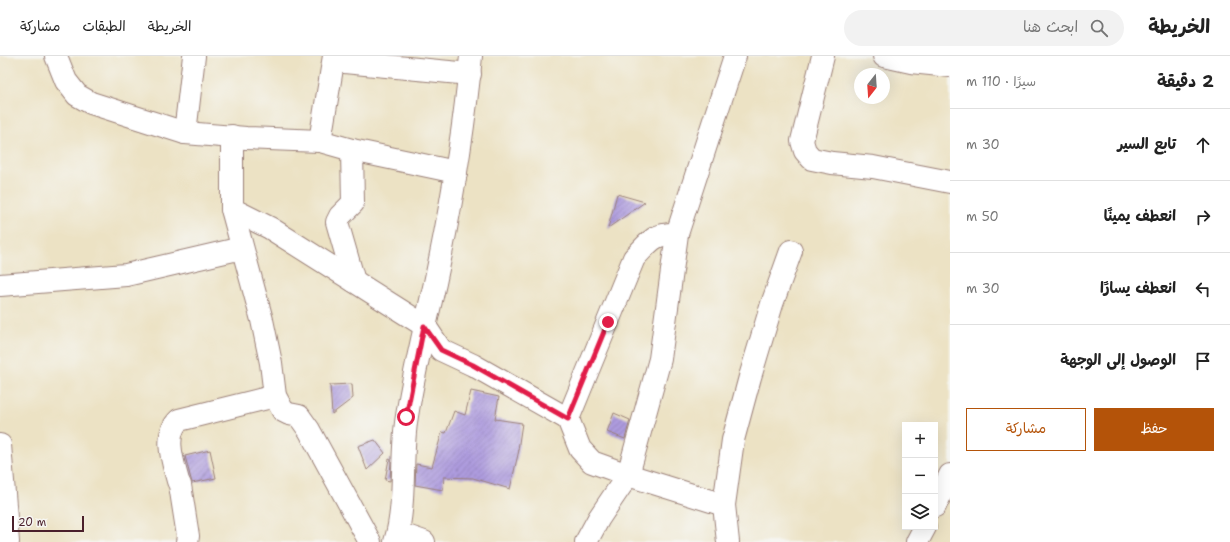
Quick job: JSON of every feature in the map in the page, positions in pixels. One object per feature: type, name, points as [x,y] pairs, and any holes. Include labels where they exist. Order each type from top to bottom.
[{"type":"street","points":[[56,56],[66,81],[77,96],[91,103],[185,133],[320,142],[456,172]]},
{"type":"street","points":[[185,133],[194,56]]},
{"type":"street","points":[[586,542],[599,518],[628,475],[660,359],[677,234],[735,56]]},
{"type":"street","points":[[823,56],[802,141],[805,151],[812,159],[832,163],[873,167],[950,182]]},
{"type":"street","points":[[884,56],[911,62],[950,66]]},
{"type":"street","points":[[320,142],[334,58],[470,65],[456,172],[435,282],[424,326],[406,417],[401,498],[396,538],[424,542]]},
{"type":"street","points":[[232,136],[232,209],[262,320],[271,363],[275,396],[283,412],[299,416],[309,430],[370,542]]},
{"type":"street","points":[[352,150],[353,203],[340,216],[337,222],[354,281]]},
{"type":"street","points":[[232,209],[270,228],[424,326],[441,350],[473,365],[568,419],[580,449],[592,462],[628,475],[724,505]]},
{"type":"street","points":[[568,419],[634,258],[652,238],[665,234],[677,234]]},
{"type":"street","points":[[0,284],[126,275],[242,248]]},
{"type":"street","points":[[728,542],[724,505],[733,440],[757,355],[791,251]]},
{"type":"street","points":[[187,542],[188,536],[180,485],[171,453],[171,435],[174,425],[179,420],[275,396]]},
{"type":"street","points":[[0,445],[8,542]]},
{"type":"street","points":[[938,500],[950,475]]},
{"type":"street","points":[[918,542],[924,530]]},
{"type":"building","points":[[617,194],[645,202],[608,228]]},
{"type":"building","points":[[352,384],[353,398],[332,414],[330,385]]},
{"type":"building","points":[[471,391],[499,397],[495,419],[522,423],[519,450],[510,489],[473,478],[444,477],[443,490],[415,485],[416,464],[432,467],[442,432],[446,433],[454,411],[465,415]]},
{"type":"building","points":[[614,413],[630,420],[625,439],[607,432]]},
{"type":"building","points":[[375,440],[385,453],[367,470],[358,446]]},
{"type":"building","points":[[210,450],[216,478],[192,483],[185,456]]},
{"type":"building","points":[[389,459],[391,460],[390,481],[385,480]]},
{"type":"route","points":[[406,417],[424,326],[441,350],[473,365],[568,419],[608,322]]}]
